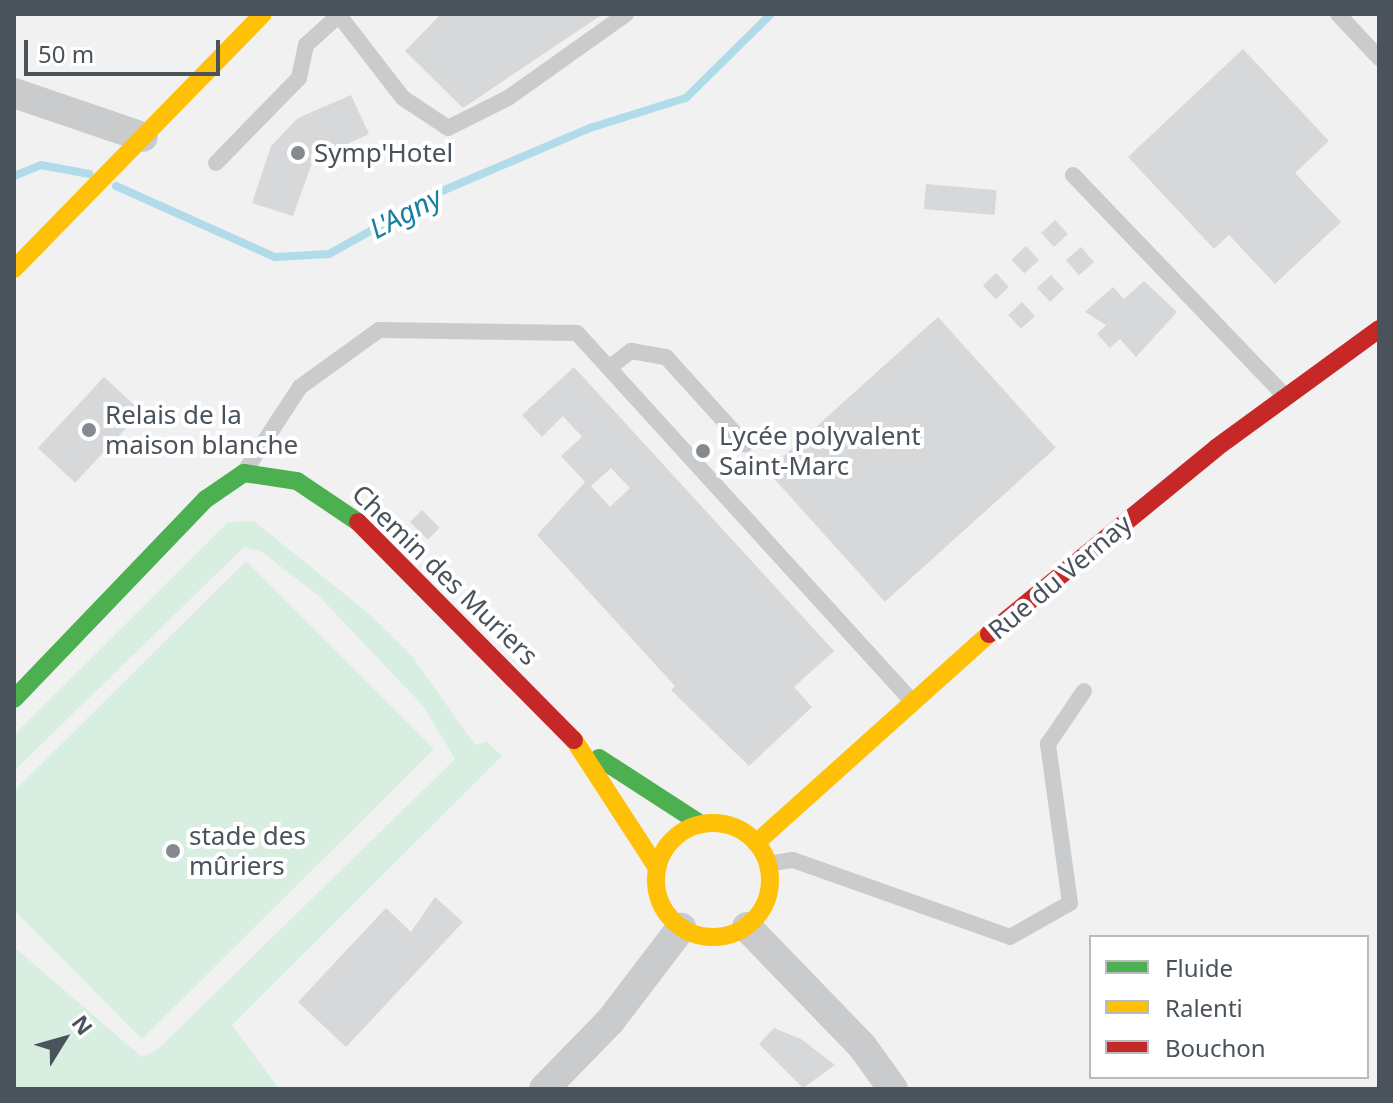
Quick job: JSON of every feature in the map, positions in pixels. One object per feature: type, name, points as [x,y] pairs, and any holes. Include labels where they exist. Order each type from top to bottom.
[{"type":"street","points":[[14,269],[263,14]]},
{"type":"street","points":[[14,93],[134,145]]},
{"type":"street","name":"Rue du Vernay","points":[[756,843],[913,703],[1285,396],[1379,329]]},
{"type":"street","points":[[14,699],[196,509],[244,473]]},
{"type":"street","name":"Chemin des Muriers","points":[[244,473],[297,481],[343,507],[578,744],[701,824]]},
{"type":"street","name":"Chemin des Muriers","points":[[578,744],[657,868]]},
{"type":"street","points":[[701,824],[740,830],[756,843],[767,864],[770,887],[747,927],[714,938],[681,928],[656,891],[657,868],[681,832],[701,824]]},
{"type":"street","points":[[747,927],[862,1046],[893,1089]]},
{"type":"street","points":[[544,1089],[611,1020],[681,928]]},
{"type":"lane","points":[[216,163],[299,78],[306,45],[338,14],[403,98],[448,128],[508,98],[626,14]]},
{"type":"lane","points":[[1338,14],[1379,58]]},
{"type":"lane","points":[[1073,175],[1285,396]]},
{"type":"lane","points":[[244,473],[300,387],[379,330],[577,333],[913,703]]},
{"type":"lane","points":[[609,368],[631,351],[666,357],[745,444]]},
{"type":"lane","points":[[767,864],[793,860],[1010,937],[1070,903],[1048,744],[1084,691]]},
{"type":"green space","points":[[254,521],[368,613],[412,656],[475,745],[487,742],[502,756],[232,1025],[279,1089],[14,1089],[14,947],[142,1057],[157,1050],[455,759],[424,707],[319,596],[262,552],[244,547],[14,771],[14,735],[228,522]]},
{"type":"green space","name":"stade des mûriers","points":[[246,561],[434,749],[142,1039],[14,910],[14,791]]},
{"type":"building","points":[[441,14],[603,14],[463,108],[405,51]]},
{"type":"building","points":[[1243,49],[1329,141],[1295,173],[1341,222],[1275,284],[1229,235],[1214,249],[1128,157]]},
{"type":"building","name":"Symp'Hotel","points":[[351,95],[369,134],[313,160],[293,216],[252,203],[271,146],[298,118]]},
{"type":"building","points":[[926,184],[997,190],[995,215],[924,209]]},
{"type":"building","points":[[1055,220],[1068,234],[1054,247],[1041,233]]},
{"type":"building","points":[[1026,246],[1039,260],[1024,274],[1011,260]]},
{"type":"building","points":[[1081,247],[1094,262],[1079,275],[1066,260]]},
{"type":"building","points":[[996,273],[1009,287],[996,299],[983,285]]},
{"type":"building","points":[[1051,275],[1064,289],[1050,302],[1037,288]]},
{"type":"building","points":[[1144,281],[1177,312],[1136,357],[1120,339],[1110,348],[1097,334],[1106,325],[1085,312],[1113,287],[1124,299]]},
{"type":"building","points":[[1022,302],[1035,316],[1021,329],[1008,315]]},
{"type":"building","points":[[938,317],[1056,448],[885,602],[767,471]]},
{"type":"building","points":[[574,367],[834,651],[794,687],[812,707],[749,766],[671,690],[675,686],[537,535],[585,482],[561,456],[582,437],[563,416],[542,437],[522,415]],"holes":[[[611,468],[630,488],[610,507],[591,486]]]},
{"type":"building","name":"Relais de la maison blanche","points":[[104,377],[141,412],[75,483],[38,448]]},
{"type":"building","points":[[422,510],[440,528],[428,540],[410,522]]},
{"type":"building","points":[[435,897],[463,922],[346,1047],[298,1002],[386,908],[411,932]]},
{"type":"building","points":[[774,1028],[801,1039],[835,1065],[803,1088],[759,1044]]},
{"type":"waterway","name":"L'Agny","points":[[116,186],[275,257],[329,254],[442,191],[590,128],[686,98],[771,14]]},
{"type":"waterway","name":"L'Agny","points":[[14,176],[41,165],[89,174]]},
{"type":"traffic: fast","points":[[14,699],[206,499],[244,473],[297,481],[358,522]]},
{"type":"traffic: fast","points":[[599,758],[701,824]]},
{"type":"traffic: slow","points":[[14,269],[263,14]]},
{"type":"traffic: slow","points":[[756,843],[989,634]]},
{"type":"traffic: slow","points":[[574,740],[657,868]]},
{"type":"traffic: slow","points":[[713,823],[735,828],[753,840],[765,858],[770,880],[765,902],[753,920],[735,932],[713,937],[691,932],[673,920],[661,902],[656,880],[661,858],[673,840],[691,828],[713,823]]},
{"type":"traffic: jam","points":[[989,634],[1216,448],[1379,329]]},
{"type":"traffic: jam","points":[[358,522],[574,740]]},
{"type":"place","name":"Symp'Hotel","points":[[298,153]]},
{"type":"place","name":"Relais de la maison blanche","points":[[89,430]]},
{"type":"place","name":"Lycée polyvalent Saint-Marc","points":[[703,451]]},
{"type":"place","name":"stade des mûriers","points":[[173,851]]}]
